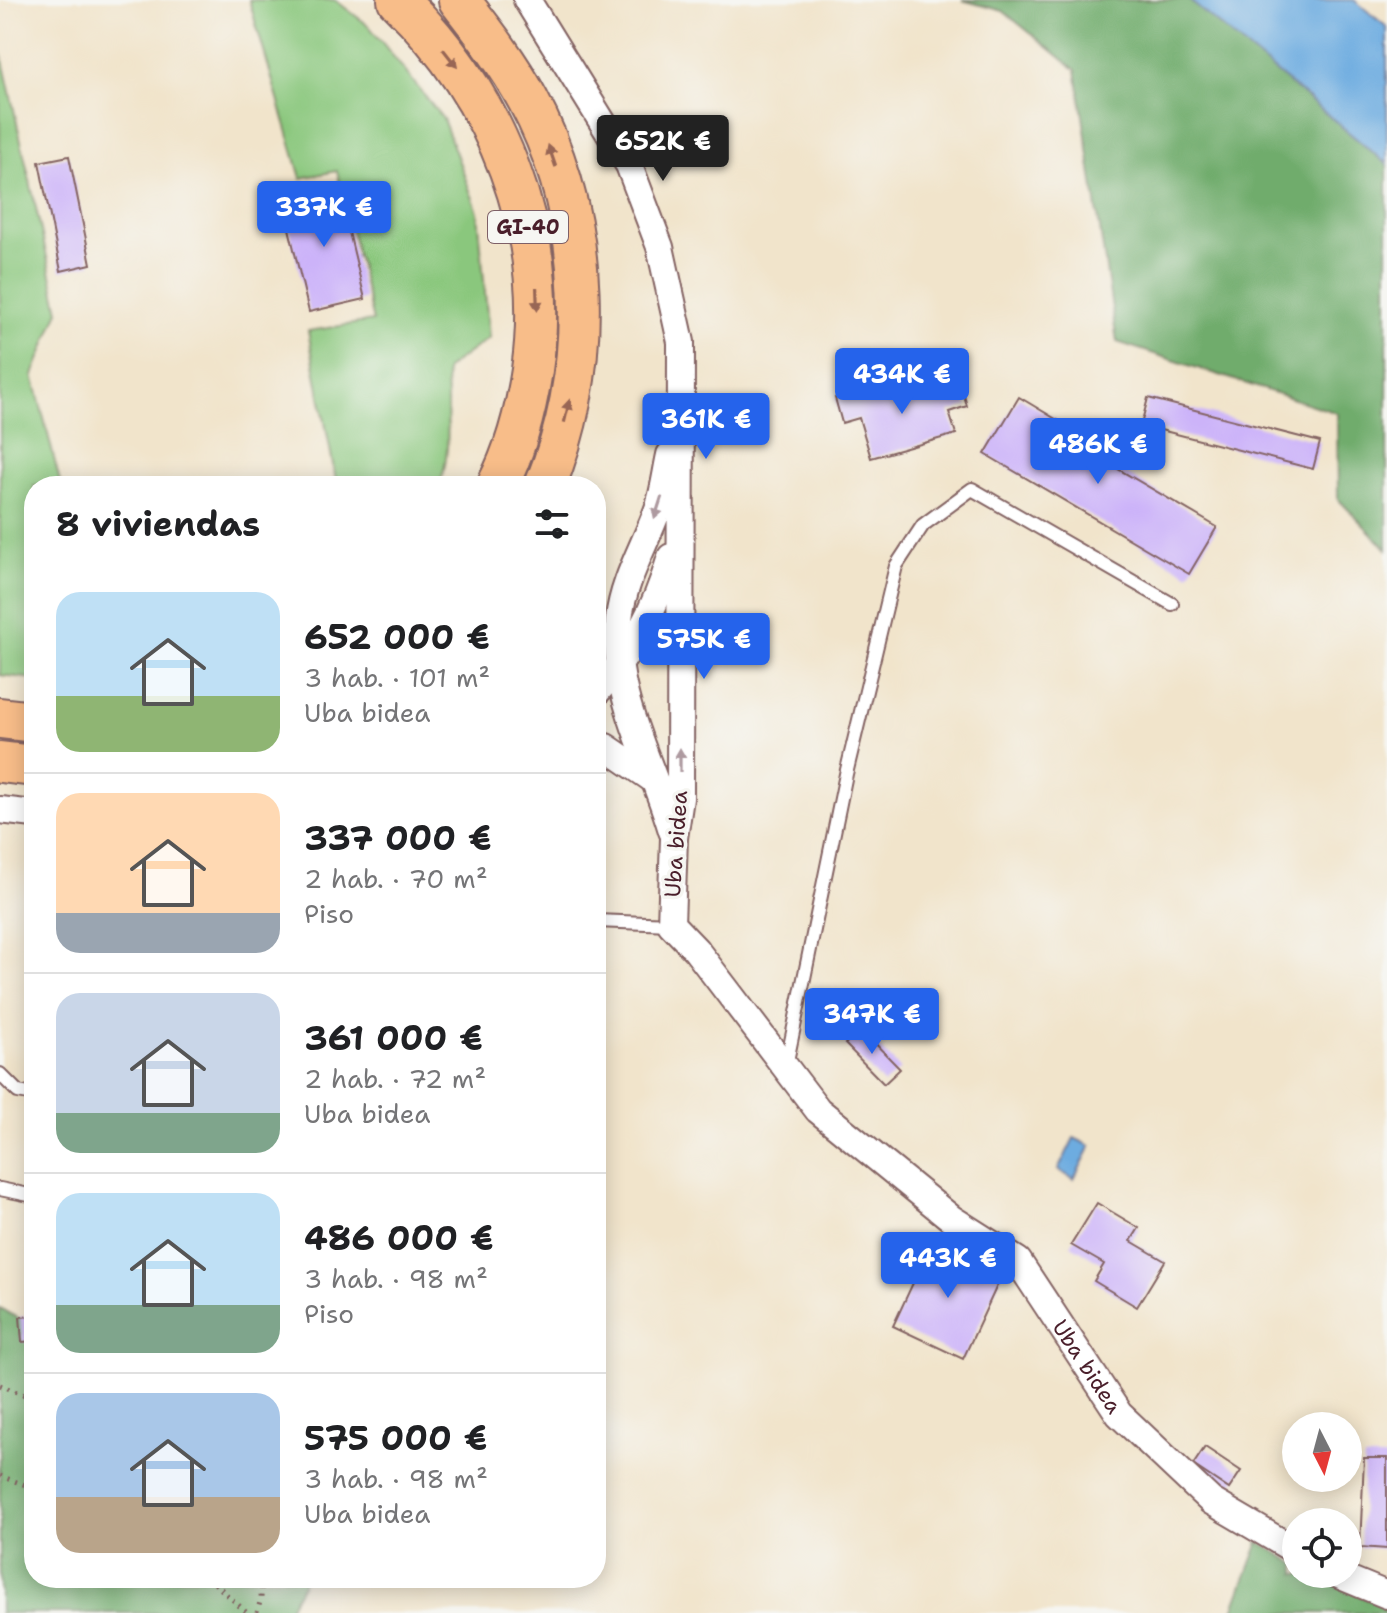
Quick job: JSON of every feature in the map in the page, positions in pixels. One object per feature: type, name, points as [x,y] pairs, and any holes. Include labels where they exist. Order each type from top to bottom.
[{"type":"main road","name":"GI-40","points":[[398,0],[455,63],[490,122],[510,168],[528,226],[536,281],[538,332],[520,430],[501,476]]},
{"type":"main road","name":"GI-40","points":[[459,0],[492,42],[529,101],[550,150],[567,203],[576,262],[577,363],[549,476]]},
{"type":"main road","points":[[0,718],[24,721]]},
{"type":"main road","points":[[0,762],[24,765]]},
{"type":"street","name":"Uba bidea","points":[[527,0],[629,165],[660,247],[681,342],[680,798],[674,838],[671,924],[696,950],[818,1110],[952,1219],[1018,1261],[1119,1414],[1211,1501],[1282,1543]]},
{"type":"street","points":[[674,838],[663,798],[634,726],[619,667],[619,617],[629,582],[660,506],[680,405]]},
{"type":"street","points":[[606,682],[647,622],[664,582],[682,519]]},
{"type":"street","points":[[606,747],[654,780]]},
{"type":"street","points":[[0,810],[24,813]]},
{"type":"street","points":[[1362,1585],[1387,1595]]},
{"type":"lane","points":[[786,1067],[846,774],[896,566],[923,525],[972,489],[1172,604]]},
{"type":"lane","points":[[606,921],[671,924]]},
{"type":"lane","points":[[0,1074],[18,1092],[24,1093]]},
{"type":"lane","points":[[0,1189],[24,1194]]},
{"type":"path","points":[[0,1385],[24,1395]]},
{"type":"path","points":[[0,1476],[24,1484]]},
{"type":"path","points":[[220,1588],[247,1613]]},
{"type":"path","points":[[257,1613],[262,1588]]},
{"type":"green space","points":[[249,0],[335,0],[369,26],[443,119],[478,212],[489,338],[446,369],[447,446],[443,476],[335,476],[308,331],[373,321],[337,171],[301,178]]},
{"type":"green space","points":[[962,0],[1189,0],[1387,164],[1387,549],[1338,499],[1337,413],[1117,342],[1076,70],[1003,11]]},
{"type":"green space","points":[[0,47],[59,311],[33,375],[58,476],[24,476],[24,678],[0,675]]},
{"type":"green space","points":[[0,1309],[24,1321],[24,1588],[300,1588],[288,1613],[0,1613]]},
{"type":"green space","points":[[1259,1542],[1282,1556],[1282,1588],[1343,1588],[1387,1608],[1387,1613],[1232,1613]]},
{"type":"water","points":[[1189,0],[1354,0],[1387,27],[1387,164]]},
{"type":"water","points":[[1074,1138],[1091,1146],[1074,1179],[1058,1170]]},
{"type":"building","points":[[69,156],[91,264],[61,271],[39,162]]},
{"type":"building","points":[[338,186],[365,299],[309,312],[282,199]]},
{"type":"building","points":[[960,381],[967,406],[949,412],[956,434],[871,458],[859,418],[842,423],[835,398],[889,383],[893,400]]},
{"type":"building","points":[[1019,397],[1084,436],[1079,446],[1217,527],[1189,574],[985,454]]},
{"type":"building","points":[[1148,398],[1320,442],[1313,469],[1141,425]]},
{"type":"building","points":[[861,1029],[900,1069],[884,1084],[845,1044]]},
{"type":"building","points":[[1097,1203],[1139,1228],[1131,1241],[1165,1261],[1137,1307],[1094,1281],[1104,1264],[1071,1245]]},
{"type":"building","points":[[932,1242],[1002,1275],[963,1359],[893,1326]]},
{"type":"building","points":[[20,1317],[24,1317],[24,1342],[22,1342]]},
{"type":"building","points":[[1205,1447],[1241,1471],[1229,1489],[1193,1465]]},
{"type":"building","points":[[1364,1458],[1387,1458],[1387,1549],[1362,1547]]}]
